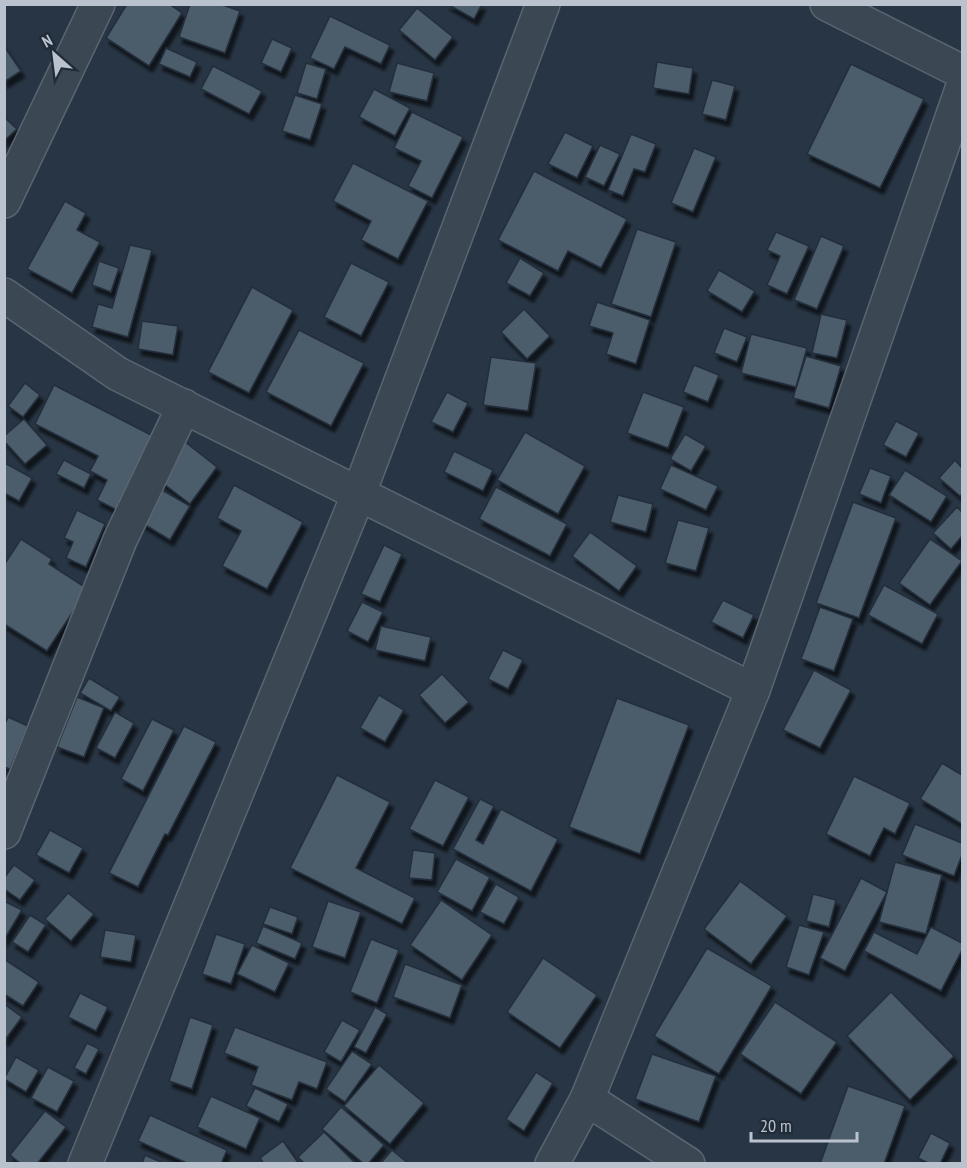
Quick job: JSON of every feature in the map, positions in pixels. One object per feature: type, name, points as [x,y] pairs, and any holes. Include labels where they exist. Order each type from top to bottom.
[{"type":"street","points":[[4,201],[98,4]]},
{"type":"street","points":[[86,1164],[359,493],[543,4]]},
{"type":"street","points":[[827,4],[963,72]]},
{"type":"street","points":[[552,1164],[587,1098],[753,690],[963,89]]},
{"type":"street","points":[[4,295],[118,374],[753,690]]},
{"type":"street","points":[[4,832],[120,540],[184,406]]},
{"type":"street","points":[[587,1098],[688,1164]]},
{"type":"building","points":[[127,4],[169,4],[182,13],[149,66],[106,38]]},
{"type":"building","points":[[190,4],[220,4],[240,11],[225,53],[179,37]]},
{"type":"building","points":[[447,4],[482,4],[474,19]]},
{"type":"building","points":[[417,8],[453,37],[435,60],[399,30]]},
{"type":"building","points":[[330,16],[390,45],[381,64],[345,47],[334,69],[310,58]]},
{"type":"building","points":[[272,39],[292,48],[281,72],[261,63]]},
{"type":"building","points":[[4,46],[21,71],[4,82]]},
{"type":"building","points":[[166,48],[197,62],[190,77],[159,64]]},
{"type":"building","points":[[657,62],[693,68],[689,94],[653,88]]},
{"type":"building","points":[[306,63],[326,69],[317,99],[297,93]]},
{"type":"building","points":[[397,63],[434,73],[427,101],[389,92]]},
{"type":"building","points":[[851,64],[924,99],[880,188],[807,154]]},
{"type":"building","points":[[213,66],[262,91],[249,114],[201,89]]},
{"type":"building","points":[[712,80],[735,86],[726,120],[702,114]]},
{"type":"building","points":[[374,89],[410,108],[395,136],[359,117]]},
{"type":"building","points":[[295,95],[322,104],[310,140],[282,131]]},
{"type":"building","points":[[412,112],[463,137],[432,198],[408,186],[421,161],[394,148]]},
{"type":"building","points":[[4,117],[17,129],[4,141]]},
{"type":"building","points":[[565,132],[593,146],[577,178],[548,164]]},
{"type":"building","points":[[631,134],[656,144],[645,172],[634,169],[623,196],[608,190]]},
{"type":"building","points":[[600,145],[620,154],[604,186],[585,177]]},
{"type":"building","points":[[694,148],[716,157],[693,212],[671,203]]},
{"type":"building","points":[[353,163],[428,201],[398,259],[361,240],[371,221],[333,201]]},
{"type":"building","points":[[534,171],[627,219],[601,268],[568,251],[558,271],[498,240]]},
{"type":"building","points":[[65,201],[86,213],[77,230],[100,242],[72,293],[27,269]]},
{"type":"building","points":[[637,229],[676,242],[651,317],[611,304]]},
{"type":"building","points":[[776,232],[809,246],[787,294],[767,285],[780,256],[767,250]]},
{"type":"building","points":[[821,236],[844,246],[817,309],[794,300]]},
{"type":"building","points":[[130,245],[152,250],[128,337],[92,327],[98,304],[112,308]]},
{"type":"building","points":[[520,258],[544,273],[530,296],[506,283]]},
{"type":"building","points":[[99,261],[119,268],[111,292],[92,285]]},
{"type":"building","points":[[351,263],[389,282],[361,336],[324,317]]},
{"type":"building","points":[[719,270],[755,291],[742,312],[707,291]]},
{"type":"building","points":[[252,287],[293,310],[249,393],[208,372]]},
{"type":"building","points":[[597,302],[650,320],[636,364],[606,354],[613,333],[589,326]]},
{"type":"building","points":[[524,309],[550,336],[527,359],[501,332]]},
{"type":"building","points":[[821,314],[847,320],[837,358],[812,353]]},
{"type":"building","points":[[142,321],[178,326],[173,355],[138,349]]},
{"type":"building","points":[[724,328],[747,337],[737,362],[714,353]]},
{"type":"building","points":[[299,330],[364,363],[331,426],[266,392]]},
{"type":"building","points":[[751,334],[807,348],[796,387],[741,373]]},
{"type":"building","points":[[806,356],[841,366],[829,408],[793,398]]},
{"type":"building","points":[[491,357],[536,363],[528,411],[483,405]]},
{"type":"building","points":[[694,365],[719,375],[708,402],[683,392]]},
{"type":"building","points":[[25,383],[40,395],[23,417],[8,406]]},
{"type":"building","points":[[54,385],[157,438],[119,511],[97,500],[107,480],[90,471],[98,456],[35,424]]},
{"type":"building","points":[[447,392],[468,403],[453,432],[431,422]]},
{"type":"building","points":[[643,392],[684,407],[668,448],[627,433]]},
{"type":"building","points":[[24,419],[47,445],[25,464],[4,441],[4,436]]},
{"type":"building","points":[[896,421],[919,433],[906,457],[883,445]]},
{"type":"building","points":[[525,432],[585,466],[558,514],[497,480]]},
{"type":"building","points":[[685,434],[706,446],[691,471],[670,459]]},
{"type":"building","points":[[184,441],[217,467],[190,504],[156,478]]},
{"type":"building","points":[[454,451],[493,470],[483,491],[444,472]]},
{"type":"building","points":[[64,460],[91,474],[84,488],[56,474]]},
{"type":"building","points":[[955,460],[962,468],[962,494],[960,496],[939,478]]},
{"type":"building","points":[[5,463],[32,478],[19,501],[4,493]]},
{"type":"building","points":[[671,465],[718,486],[706,510],[660,489]]},
{"type":"building","points":[[870,468],[891,476],[881,503],[859,494]]},
{"type":"building","points":[[905,470],[947,496],[931,522],[889,495]]},
{"type":"building","points":[[234,485],[303,522],[267,589],[222,566],[241,531],[217,518]]},
{"type":"building","points":[[496,487],[567,524],[550,556],[479,519]]},
{"type":"building","points":[[162,490],[190,506],[170,540],[142,523]]},
{"type":"building","points":[[618,495],[653,504],[646,532],[610,522]]},
{"type":"building","points":[[853,502],[896,518],[859,618],[816,603]]},
{"type":"building","points":[[957,507],[962,512],[962,536],[951,549],[933,533]]},
{"type":"building","points":[[77,510],[105,524],[86,567],[66,558],[73,542],[64,538]]},
{"type":"building","points":[[678,520],[709,528],[696,571],[665,563]]},
{"type":"building","points":[[590,532],[637,566],[619,591],[572,556]]},
{"type":"building","points":[[21,539],[52,559],[49,564],[88,589],[47,651],[4,624],[4,565]]},
{"type":"building","points":[[930,539],[962,561],[930,605],[899,583]]},
{"type":"building","points":[[384,545],[402,554],[380,602],[361,594]]},
{"type":"building","points":[[884,585],[938,614],[922,644],[868,615]]},
{"type":"building","points":[[723,600],[754,615],[743,638],[711,622]]},
{"type":"building","points":[[362,602],[383,612],[368,642],[347,631]]},
{"type":"building","points":[[820,607],[853,619],[834,671],[801,659]]},
{"type":"building","points":[[381,626],[431,637],[425,661],[375,650]]},
{"type":"building","points":[[503,650],[523,660],[508,689],[488,679]]},
{"type":"building","points":[[814,670],[851,690],[820,748],[783,730]]},
{"type":"building","points":[[442,674],[469,702],[445,723],[419,695]]},
{"type":"building","points":[[89,678],[120,697],[111,711],[80,693]]},
{"type":"building","points":[[379,695],[404,710],[385,742],[360,728]]},
{"type":"building","points":[[77,697],[104,708],[84,757],[57,747]]},
{"type":"building","points":[[617,698],[689,725],[640,854],[569,827]]},
{"type":"building","points":[[115,712],[134,723],[115,758],[96,748]]},
{"type":"building","points":[[8,717],[28,726],[10,769],[4,767],[4,726]]},
{"type":"building","points":[[152,719],[174,730],[143,791],[121,779]]},
{"type":"building","points":[[184,726],[216,742],[138,887],[109,873]]},
{"type":"building","points":[[942,763],[962,775],[962,824],[920,799]]},
{"type":"building","points":[[337,775],[390,802],[356,868],[415,898],[402,924],[290,868]]},
{"type":"building","points":[[854,776],[910,803],[895,834],[884,828],[870,856],[826,834]]},
{"type":"building","points":[[435,780],[469,797],[443,846],[409,829]]},
{"type":"building","points":[[480,799],[494,806],[476,840],[483,844],[501,809],[558,839],[531,891],[453,849]]},
{"type":"building","points":[[915,824],[962,843],[962,855],[954,876],[902,855]]},
{"type":"building","points":[[50,830],[83,848],[69,873],[36,855]]},
{"type":"building","points":[[413,850],[435,853],[432,880],[409,878]]},
{"type":"building","points":[[456,859],[490,877],[472,911],[437,892]]},
{"type":"building","points":[[895,862],[942,875],[926,934],[879,922]]},
{"type":"building","points":[[14,865],[35,880],[20,900],[4,889],[4,878]]},
{"type":"building","points":[[861,878],[887,892],[845,971],[820,958]]},
{"type":"building","points":[[740,881],[787,916],[751,964],[704,929]]},
{"type":"building","points":[[496,884],[519,897],[504,924],[480,912]]},
{"type":"building","points":[[68,893],[94,914],[71,941],[45,919]]},
{"type":"building","points":[[813,894],[836,900],[829,927],[806,921]]},
{"type":"building","points":[[441,900],[492,935],[462,980],[410,945]]},
{"type":"building","points":[[4,901],[22,910],[4,940]]},
{"type":"building","points":[[328,901],[361,912],[345,958],[312,947]]},
{"type":"building","points":[[270,907],[298,917],[292,934],[263,924]]},
{"type":"building","points":[[30,915],[46,925],[28,952],[12,942]]},
{"type":"building","points":[[799,925],[824,932],[809,975],[786,967]]},
{"type":"building","points":[[263,926],[302,943],[295,959],[256,943]]},
{"type":"building","points":[[931,927],[962,943],[962,950],[941,991],[864,951],[874,932],[917,954]]},
{"type":"building","points":[[105,930],[136,935],[131,962],[100,957]]},
{"type":"building","points":[[216,934],[245,944],[231,984],[202,974]]},
{"type":"building","points":[[371,939],[399,950],[377,1003],[350,992]]},
{"type":"building","points":[[252,945],[289,963],[275,992],[237,974]]},
{"type":"building","points":[[707,948],[772,986],[719,1074],[654,1036]]},
{"type":"building","points":[[543,958],[597,995],[560,1048],[507,1012]]},
{"type":"building","points":[[4,959],[39,982],[23,1006],[4,994]]},
{"type":"building","points":[[405,964],[462,985],[450,1018],[393,997]]},
{"type":"building","points":[[891,992],[954,1056],[910,1100],[847,1036]]},
{"type":"building","points":[[80,993],[108,1007],[96,1031],[68,1017]]},
{"type":"building","points":[[775,1002],[837,1042],[801,1094],[740,1054]]},
{"type":"building","points":[[4,1004],[22,1017],[5,1040],[4,1040]]},
{"type":"building","points":[[375,1007],[387,1014],[366,1053],[354,1047]]},
{"type":"building","points":[[190,1017],[213,1025],[192,1089],[169,1081]]},
{"type":"building","points":[[342,1020],[360,1030],[341,1062],[324,1052]]},
{"type":"building","points":[[235,1027],[327,1062],[317,1089],[299,1082],[292,1100],[251,1085],[258,1067],[224,1053]]},
{"type":"building","points":[[87,1043],[99,1049],[86,1074],[74,1068]]},
{"type":"building","points":[[352,1051],[372,1064],[345,1102],[326,1089]]},
{"type":"building","points":[[652,1054],[716,1076],[699,1122],[635,1099]]},
{"type":"building","points":[[16,1057],[39,1070],[26,1092],[4,1079]]},
{"type":"building","points":[[379,1065],[424,1103],[390,1144],[344,1106]]},
{"type":"building","points":[[48,1067],[74,1081],[57,1112],[31,1098]]},
{"type":"building","points":[[536,1072],[553,1083],[524,1131],[506,1119]]},
{"type":"building","points":[[848,1086],[905,1106],[884,1164],[820,1164]]},
{"type":"building","points":[[255,1088],[288,1104],[279,1122],[246,1106]]},
{"type":"building","points":[[211,1096],[260,1118],[246,1149],[197,1127]]},
{"type":"building","points":[[341,1107],[384,1145],[368,1164],[364,1164],[322,1129]]},
{"type":"building","points":[[45,1111],[66,1127],[37,1164],[21,1164],[10,1155]]},
{"type":"building","points":[[150,1115],[227,1150],[221,1164],[189,1164],[138,1141]]},
{"type":"building","points":[[324,1132],[356,1164],[305,1164],[298,1157]]},
{"type":"building","points":[[931,1133],[950,1143],[940,1164],[930,1164],[918,1158]]},
{"type":"building","points":[[283,1141],[299,1164],[264,1164],[260,1158]]},
{"type":"building","points":[[392,1150],[409,1164],[380,1164]]},
{"type":"building","points":[[145,1155],[165,1164],[142,1164]]}]
